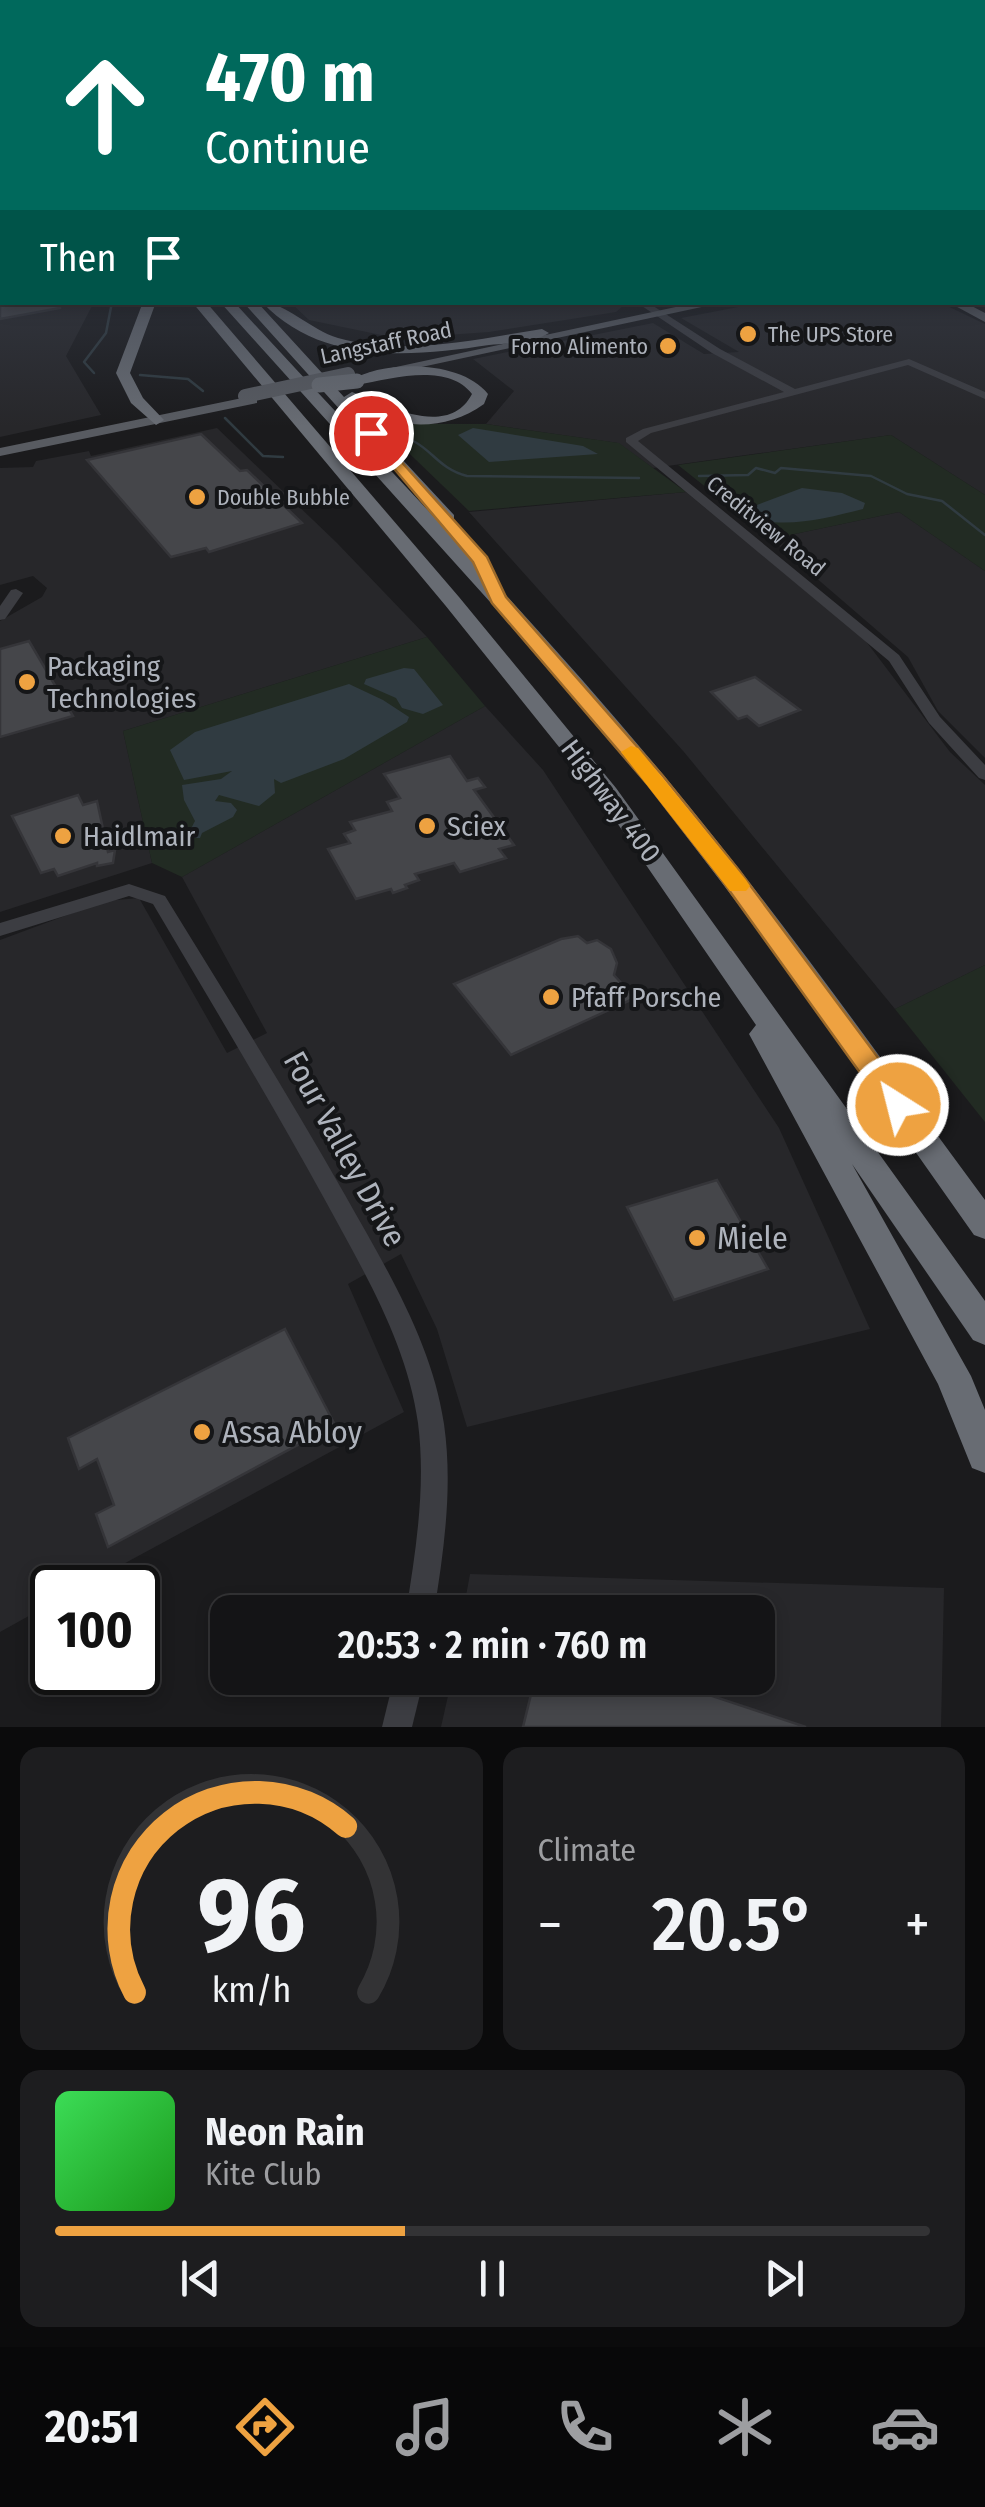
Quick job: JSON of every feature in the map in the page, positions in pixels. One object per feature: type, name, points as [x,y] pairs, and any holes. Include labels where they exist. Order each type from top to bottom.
[{"type":"highway","points":[[149,305],[123,373],[128,388],[154,418]]},
{"type":"highway","name":"Highway 400","points":[[204,305],[498,599],[655,780],[730,874],[985,1226]]},
{"type":"highway","name":"Highway 400","points":[[204,305],[608,793],[985,1330]]},
{"type":"highway","points":[[252,305],[458,532],[480,561],[498,599]]},
{"type":"highway","points":[[272,305],[314,335],[370,346],[422,348],[542,333]]},
{"type":"highway","points":[[443,373],[470,382],[480,394],[479,401],[459,414],[412,420],[375,413],[319,380],[443,373]]},
{"type":"highway","points":[[748,992],[768,1048],[944,1360],[985,1455]]},
{"type":"main road","name":"Langstaff Road","points":[[353,377],[542,333],[705,305]]},
{"type":"main road","points":[[961,305],[985,315]]},
{"type":"main road","name":"Langstaff Road","points":[[0,452],[652,312]]},
{"type":"main road","name":"Langstaff Road","points":[[248,398],[319,380]]},
{"type":"street","points":[[652,312],[793,392],[908,362],[985,396]]},
{"type":"street","name":"Creditview Road","points":[[793,392],[639,433],[630,440],[894,658],[934,720],[985,775]]},
{"type":"street","points":[[0,616],[16,593]]},
{"type":"street","name":"Four Valley Drive","points":[[0,930],[129,890],[159,900],[279,1096],[367,1255],[416,1358],[434,1452],[432,1541],[423,1595]]},
{"type":"street","points":[[397,1727],[405,1695]]},
{"type":"shaded area","points":[[0,305],[91,305],[66,356],[101,415],[0,437]]},
{"type":"shaded area","points":[[293,305],[623,306],[616,312],[489,332],[433,336],[386,336],[309,320]]},
{"type":"shaded area","points":[[749,305],[945,305],[985,324],[985,495],[891,435],[653,468],[618,443],[486,424],[514,391],[473,359],[653,323],[704,354],[739,352],[681,318]]},
{"type":"shaded area","points":[[395,424],[486,424],[619,443],[686,492],[469,511],[387,432]]},
{"type":"shaded area","points":[[217,428],[337,543],[427,637],[123,731],[152,863],[0,912],[0,621],[42,597],[47,588],[33,576],[0,585],[0,468],[33,467],[36,461],[89,451],[91,456]]},
{"type":"shaded area","points":[[473,428],[583,446],[598,454],[489,462],[458,435]]},
{"type":"shaded area","points":[[891,435],[985,495],[985,571],[899,512],[771,539],[678,465]]},
{"type":"shaded area","points":[[802,488],[842,493],[865,503],[863,509],[809,521],[754,519],[757,514],[752,509],[757,505]]},
{"type":"shaded area","points":[[686,492],[865,640],[950,752],[985,785],[985,965],[895,1009],[684,752],[469,512]]},
{"type":"shaded area","points":[[899,512],[985,571],[985,758],[938,711],[908,657],[771,539]]},
{"type":"shaded area","points":[[427,637],[485,706],[182,877],[152,863],[123,731]]},
{"type":"shaded area","points":[[404,668],[414,669],[443,705],[423,714],[402,708],[396,698],[364,684],[366,679]]},
{"type":"shaded area","points":[[349,684],[409,717],[407,722],[344,759],[281,783],[274,779],[275,793],[259,806],[219,795],[215,801],[231,803],[237,810],[233,817],[202,833],[200,838],[186,838],[195,821],[184,800],[182,785],[221,779],[232,771],[184,780],[170,750],[195,732]]},
{"type":"shaded area","points":[[485,706],[543,770],[779,1128],[870,1329],[467,1427],[437,1329],[401,1254],[348,1284],[404,1412],[122,1565],[30,1565],[30,1615],[0,1632],[0,940],[105,901],[139,898],[227,1053],[267,1033],[182,877]]},
{"type":"shaded area","points":[[985,965],[985,1122],[895,1009]]},
{"type":"shaded area","points":[[470,1574],[944,1588],[941,1727],[441,1727],[448,1695],[775,1695],[775,1595],[466,1595]]},
{"type":"building","points":[[0,305],[60,305],[60,308],[0,319]]},
{"type":"building","name":"Double Bubble","points":[[201,434],[240,471],[247,470],[302,523],[209,552],[206,548],[171,557],[87,460]]},
{"type":"building","name":"Packaging Technologies","points":[[29,641],[73,716],[0,737],[0,649]]},
{"type":"building","points":[[755,677],[800,710],[759,726],[747,716],[738,719],[711,692]]},
{"type":"building","name":"Sciex","points":[[450,756],[467,781],[478,778],[485,787],[474,790],[514,845],[499,849],[506,858],[460,872],[454,863],[415,874],[419,880],[405,885],[407,888],[356,899],[328,849],[350,843],[344,834],[355,830],[350,822],[392,811],[387,802],[400,798],[384,774]]},
{"type":"building","name":"Haidlmair","points":[[78,795],[83,805],[97,801],[108,852],[115,850],[113,863],[97,863],[58,876],[54,869],[41,873],[12,816]]},
{"type":"building","name":"Pfaff Porsche","points":[[578,936],[587,943],[597,940],[611,949],[617,963],[614,975],[635,998],[511,1055],[454,984],[561,939]]},
{"type":"building","name":"Miele","points":[[717,1180],[768,1269],[674,1300],[627,1207]]},
{"type":"building","name":"Assa Abloy","points":[[285,1329],[335,1425],[108,1547],[96,1514],[114,1505],[97,1459],[79,1469],[68,1438]]},
{"type":"building","points":[[531,1695],[712,1695],[806,1727],[523,1727]]},
{"type":"waterway","points":[[94,373],[84,362],[106,333],[111,305]]},
{"type":"waterway","points":[[140,375],[188,379],[203,391]]},
{"type":"waterway","points":[[225,418],[263,456],[283,457]]},
{"type":"waterway","points":[[389,436],[413,441],[445,466],[467,476],[639,478]]},
{"type":"waterway","points":[[699,476],[748,475],[756,468],[775,473],[781,468],[871,476],[907,494],[942,501],[985,535]]},
{"type":"slow traffic","points":[[631,752],[738,886]]},
{"type":"place","name":"The UPS Store","points":[[748,334]]},
{"type":"place","name":"Forno Alimento","points":[[668,346]]},
{"type":"place","name":"Double Bubble","points":[[197,497]]},
{"type":"place","name":"Packaging Technologies","points":[[27,682]]},
{"type":"place","name":"Sciex","points":[[427,826]]},
{"type":"place","name":"Haidlmair","points":[[63,836]]},
{"type":"place","name":"Pfaff Porsche","points":[[551,997]]},
{"type":"place","name":"Miele","points":[[697,1238]]},
{"type":"place","name":"Assa Abloy","points":[[202,1432]]},
{"type":"route","points":[[371,433],[480,561],[498,599],[655,780],[730,874],[898,1105]]}]
